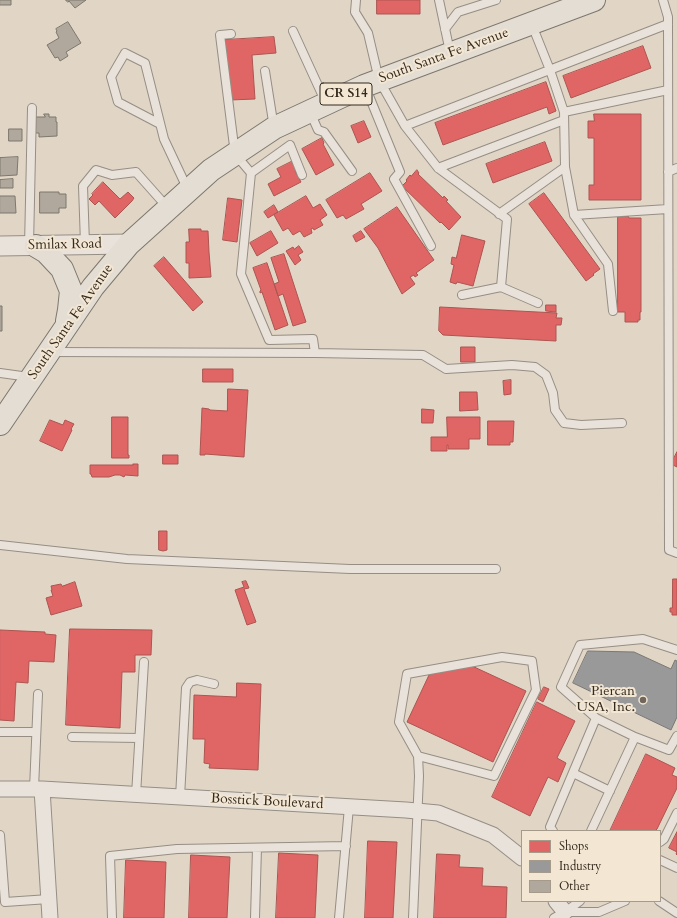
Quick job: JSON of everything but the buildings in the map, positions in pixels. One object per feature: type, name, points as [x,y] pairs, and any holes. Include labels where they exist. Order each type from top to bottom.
[{"type":"main road","name":"South Santa Fe Avenue","points":[[0,424],[93,287],[129,244],[211,170],[274,128],[372,83],[594,0]]},
{"type":"main road","points":[[33,246],[46,252],[62,269],[71,292],[69,310],[64,329]]},
{"type":"street","name":"Smilax Road","points":[[0,246],[129,244]]},
{"type":"street","name":"Bosstick Boulevard","points":[[0,789],[38,789],[136,794],[438,813],[492,835],[521,857]]},
{"type":"street","points":[[38,789],[50,918]]},
{"type":"lane","points":[[356,0],[355,12],[368,32],[372,83],[400,172],[394,179],[431,246]]},
{"type":"lane","points":[[439,0],[450,54]]},
{"type":"lane","points":[[445,28],[458,12],[496,0]]},
{"type":"lane","points":[[663,0],[668,17],[669,373],[673,497],[670,550],[677,553]]},
{"type":"lane","points":[[531,23],[550,70],[564,116],[565,167],[574,215],[608,264],[613,310]]},
{"type":"lane","points":[[405,126],[668,24]]},
{"type":"lane","points":[[293,31],[318,108],[318,130],[324,132],[352,171]]},
{"type":"lane","points":[[231,34],[220,35],[235,154],[251,173],[242,274],[269,340],[313,338],[315,352]]},
{"type":"lane","points":[[160,124],[118,102],[110,77],[125,53],[145,63],[164,139],[188,190]]},
{"type":"lane","points":[[265,71],[274,128]]},
{"type":"lane","points":[[372,83],[438,168],[506,219],[501,287]]},
{"type":"lane","points":[[438,168],[564,116],[668,90]]},
{"type":"lane","points":[[32,108],[33,246]]},
{"type":"lane","points":[[251,173],[290,145],[302,175]]},
{"type":"lane","points":[[499,214],[565,167]]},
{"type":"lane","points":[[668,172],[677,168]]},
{"type":"lane","points":[[85,244],[83,186],[96,170],[112,175],[136,172],[168,209]]},
{"type":"lane","points":[[574,215],[668,209]]},
{"type":"lane","points":[[462,295],[501,287],[538,303]]},
{"type":"lane","points":[[49,352],[315,352],[423,355],[446,369],[512,365],[535,367],[546,375],[553,392],[555,410],[564,423],[581,425],[622,423]]},
{"type":"lane","points":[[0,372],[32,377]]},
{"type":"lane","points":[[669,373],[677,378]]},
{"type":"lane","points":[[0,545],[127,559],[350,570],[496,569]]},
{"type":"lane","points":[[677,650],[643,639],[580,645],[562,687],[596,718],[635,737],[670,750],[677,736]]},
{"type":"lane","points":[[413,918],[419,776],[418,756],[399,722],[407,674],[502,657],[532,661],[536,690],[494,776],[418,756]]},
{"type":"lane","points":[[136,794],[144,662]]},
{"type":"lane","points":[[180,797],[186,688],[190,682],[197,680],[214,684]]},
{"type":"lane","points":[[38,694],[36,732],[38,789]]},
{"type":"lane","points":[[552,830],[550,827],[596,718]]},
{"type":"lane","points":[[0,732],[36,732]]},
{"type":"lane","points":[[591,830],[635,737]]},
{"type":"lane","points":[[72,738],[139,738]]},
{"type":"lane","points":[[573,774],[610,791]]},
{"type":"lane","points":[[339,918],[349,807]]},
{"type":"lane","points":[[661,841],[664,839],[677,813]]},
{"type":"lane","points":[[0,835],[5,902],[49,898]]},
{"type":"lane","points":[[112,918],[110,856],[177,849],[346,846]]},
{"type":"lane","points":[[255,918],[257,848]]},
{"type":"lane","points":[[661,860],[677,868]]},
{"type":"lane","points":[[558,910],[578,902]]},
{"type":"lane","points":[[558,910],[599,912],[623,902]]},
{"type":"lane","points":[[660,902],[677,913]]},
{"type":"place","name":"Piercan USA, Inc.","points":[[643,700]]}]
